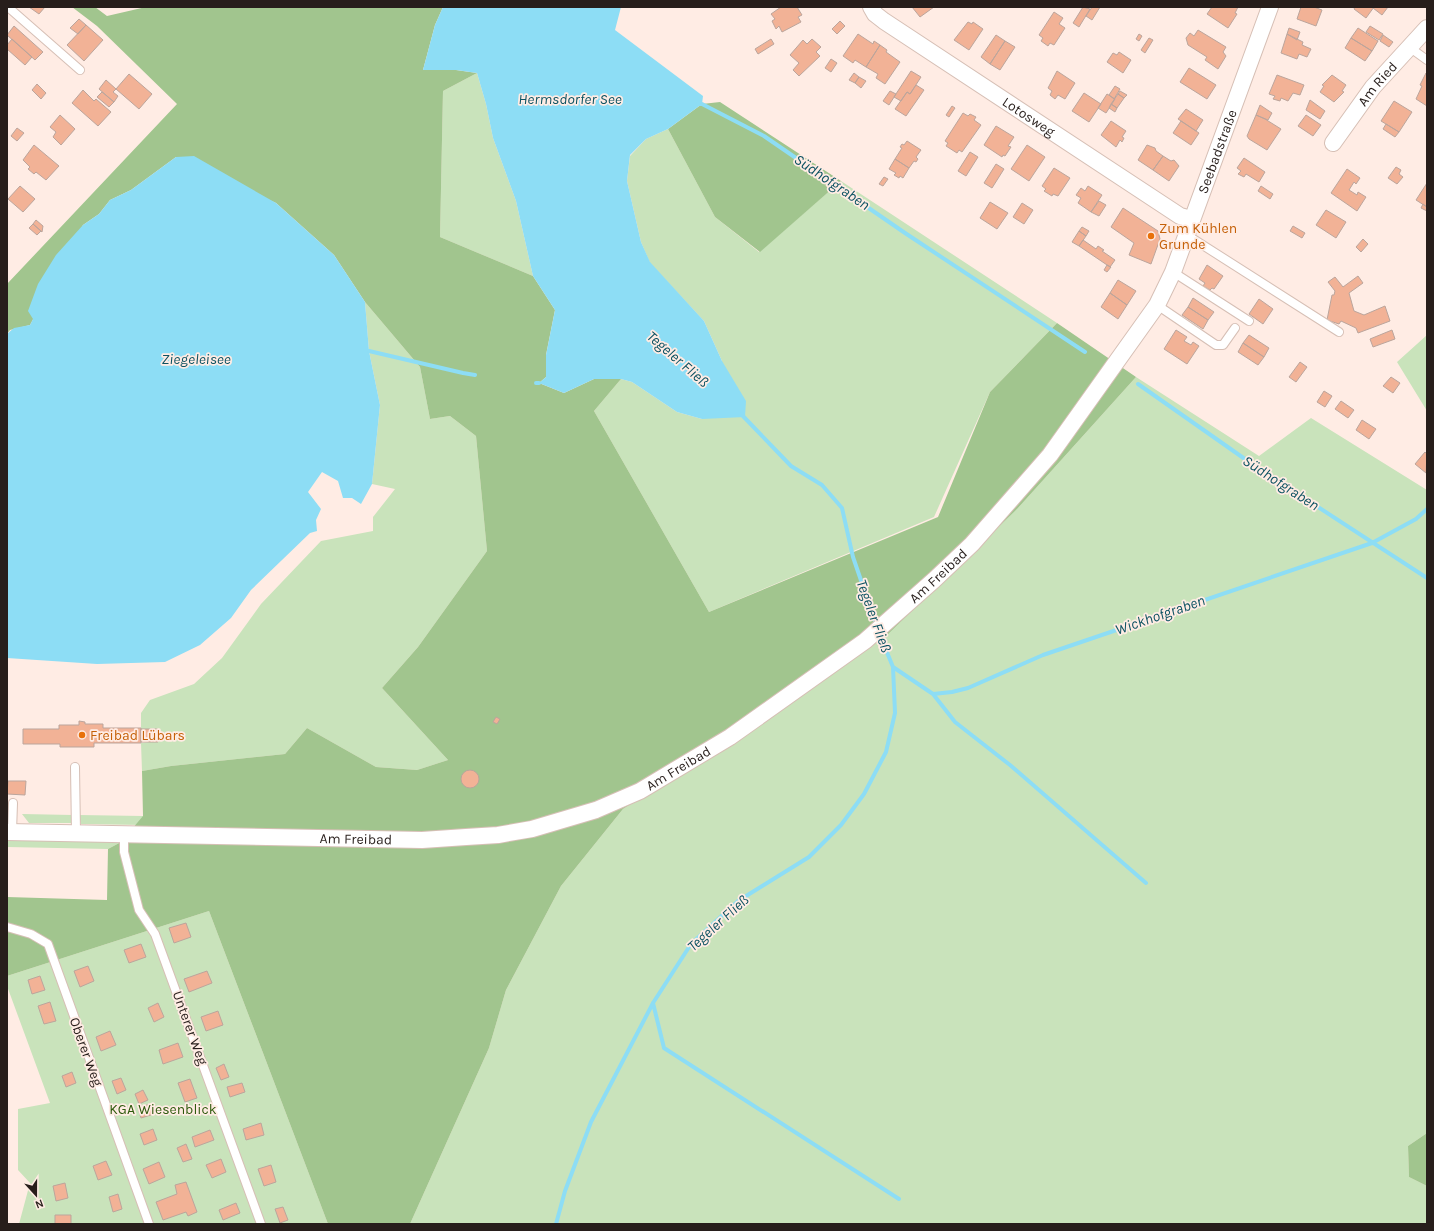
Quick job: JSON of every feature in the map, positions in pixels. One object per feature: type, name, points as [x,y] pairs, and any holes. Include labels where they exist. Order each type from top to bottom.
[{"type":"street","name":"Lotosweg","points":[[871,7],[875,14],[884,21],[947,63],[1180,216],[1191,219]]},
{"type":"street","name":"Seebadstraße","points":[[1160,300],[1173,272],[1187,235],[1191,219],[1270,7]]},
{"type":"street","name":"Am Ried","points":[[1333,143],[1373,87],[1427,28]]},
{"type":"street","name":"Am Freibad","points":[[10,832],[124,833],[422,840],[498,835],[532,829],[596,810],[640,791],[730,737],[865,641],[972,544],[1050,455],[1160,300]]},
{"type":"lane","points":[[8,7],[80,70]]},
{"type":"lane","points":[[1409,47],[1427,60]]},
{"type":"lane","points":[[1187,235],[1339,332]]},
{"type":"lane","points":[[1173,272],[1250,321]]},
{"type":"lane","points":[[1160,300],[1216,345],[1223,345],[1235,328]]},
{"type":"lane","points":[[75,767],[76,833]]},
{"type":"lane","points":[[10,832],[13,803]]},
{"type":"lane","name":"Unterer Weg","points":[[124,833],[124,852],[139,910],[155,934],[261,1224]]},
{"type":"lane","name":"Oberer Weg","points":[[7,927],[31,934],[48,944],[149,1224]]},
{"type":"green space","points":[[72,7],[95,7],[107,16],[146,7],[443,7],[435,25],[423,70],[456,70],[477,73],[443,91],[440,237],[533,276],[555,310],[546,355],[546,377],[539,383],[564,393],[594,379],[621,379],[594,411],[709,612],[938,517],[990,392],[1057,323],[1136,377],[1018,508],[887,635],[799,690],[716,750],[623,809],[561,886],[506,990],[489,1048],[410,1224],[328,1224],[209,911],[7,976],[7,897],[107,900],[108,849],[121,842],[143,816],[142,771],[171,766],[285,754],[307,728],[376,767],[417,770],[448,760],[382,688],[418,647],[487,551],[476,436],[450,416],[430,419],[420,367],[365,302],[334,255],[276,203],[176,157],[131,190],[110,200],[99,214],[83,225],[30,325],[10,330],[7,334],[7,284],[177,104],[97,26]]},
{"type":"green space","points":[[477,73],[486,104],[493,138],[516,201],[533,276],[440,237],[443,91]]},
{"type":"green space","points":[[720,102],[841,181],[760,252],[715,217],[668,129],[702,104]]},
{"type":"green space","points":[[668,129],[715,217],[759,252],[841,181],[1057,323],[990,392],[934,517],[709,612],[594,411],[621,379],[632,382],[677,412],[702,419],[722,361],[704,321],[650,263],[641,242],[627,181],[630,156],[646,139]]},
{"type":"green space","points":[[365,302],[420,367],[430,419],[450,416],[476,436],[487,551],[418,647],[382,688],[448,760],[417,770],[376,767],[307,728],[285,754],[171,766],[142,771],[141,743],[158,741],[158,729],[141,729],[141,713],[150,700],[194,684],[222,658],[261,604],[321,541],[373,531],[373,517],[395,489],[372,484],[380,405],[369,351]]},
{"type":"green space","points":[[1427,335],[1427,411],[1397,362]]},
{"type":"green space","points":[[1136,377],[1259,456],[1311,418],[1427,490],[1427,1133],[1408,1146],[1409,1177],[1427,1186],[1427,1224],[410,1224],[489,1048],[506,990],[561,886],[623,809],[716,750],[1018,508]]},
{"type":"green space","points":[[22,814],[73,815],[71,823],[29,823]]},
{"type":"green space","points":[[79,815],[143,816],[143,825],[81,824]]},
{"type":"green space","points":[[7,840],[121,842],[108,849],[7,847]]},
{"type":"green space","name":"KGA Wiesenblick","points":[[209,911],[328,1224],[19,1224],[30,1183],[18,1170],[18,1109],[50,1103],[7,986],[7,976]]},
{"type":"green space","points":[[1427,1133],[1427,1186],[1409,1177],[1408,1146]]},
{"type":"water","name":"Hermsdorfer See","points":[[443,7],[621,7],[615,30],[703,96],[702,104],[668,129],[646,139],[630,155],[627,181],[641,242],[650,262],[704,321],[722,361],[746,401],[745,417],[702,419],[677,412],[632,382],[621,379],[594,379],[564,393],[539,383],[546,377],[546,355],[555,310],[533,276],[516,201],[493,138],[486,104],[477,73],[456,70],[423,70],[435,25]]},
{"type":"water","name":"Ziegeleisee","points":[[194,156],[276,203],[334,255],[365,302],[369,351],[380,405],[372,484],[361,504],[352,498],[343,498],[338,481],[322,472],[308,492],[321,509],[316,520],[317,531],[310,533],[251,590],[231,618],[200,645],[165,662],[97,664],[7,658],[7,334],[14,328],[30,325],[33,319],[28,311],[38,284],[56,255],[83,225],[99,214],[110,200],[131,190],[176,157]]},
{"type":"building","points":[[29,7],[45,7],[39,14]]},
{"type":"building","points":[[781,7],[797,7],[802,15],[798,17],[801,22],[782,32],[779,26],[776,29],[772,21],[775,19],[771,14]]},
{"type":"building","points":[[912,7],[934,7],[920,17]]},
{"type":"building","points":[[1083,7],[1090,9],[1079,27],[1073,23]]},
{"type":"building","points":[[1092,7],[1100,7],[1092,20],[1086,16]]},
{"type":"building","points":[[1212,7],[1238,7],[1235,13],[1237,14],[1228,28],[1207,14]]},
{"type":"building","points":[[1301,7],[1314,7],[1322,10],[1316,26],[1297,19]]},
{"type":"building","points":[[1355,7],[1374,7],[1366,18],[1354,9]]},
{"type":"building","points":[[1388,7],[1382,15],[1373,8]]},
{"type":"building","points":[[1054,12],[1063,18],[1059,24],[1065,28],[1054,45],[1050,43],[1048,46],[1041,41],[1043,38],[1039,35]]},
{"type":"building","points":[[79,19],[86,25],[78,34],[70,28]]},
{"type":"building","points":[[840,21],[845,26],[837,34],[832,29]]},
{"type":"building","points":[[968,22],[972,24],[973,22],[983,29],[969,50],[954,40]]},
{"type":"building","points":[[86,25],[103,40],[84,61],[67,45]]},
{"type":"building","points":[[14,26],[43,52],[35,60],[7,35]]},
{"type":"building","points":[[1370,26],[1383,34],[1379,40],[1366,32]]},
{"type":"building","points":[[1289,28],[1300,32],[1297,40],[1287,34]]},
{"type":"building","points":[[1358,28],[1378,41],[1372,51],[1351,38]]},
{"type":"building","points":[[1198,30],[1226,47],[1223,52],[1226,56],[1218,69],[1205,60],[1207,57],[1188,45],[1186,38],[1190,33],[1194,36]]},
{"type":"building","points":[[858,34],[873,44],[874,41],[880,45],[866,67],[855,60],[853,63],[843,56]]},
{"type":"building","points":[[1139,34],[1142,36],[1139,41],[1136,39]]},
{"type":"building","points":[[1287,34],[1303,42],[1302,45],[1311,49],[1307,57],[1299,54],[1297,59],[1281,53]]},
{"type":"building","points":[[996,35],[1005,41],[990,64],[981,57]]},
{"type":"building","points":[[1383,35],[1393,42],[1389,47],[1380,41]]},
{"type":"building","points":[[1149,38],[1153,40],[1145,53],[1141,50]]},
{"type":"building","points":[[1351,38],[1372,51],[1365,61],[1345,48]]},
{"type":"building","points":[[12,39],[32,57],[25,65],[7,49],[7,45]]},
{"type":"building","points":[[771,39],[774,44],[758,54],[755,49]]},
{"type":"building","points":[[812,39],[821,47],[816,52],[820,56],[799,76],[793,70],[799,63],[790,55],[803,40],[807,44]]},
{"type":"building","points":[[1005,41],[1015,47],[1000,70],[990,64]]},
{"type":"building","points":[[880,45],[887,50],[886,52],[900,62],[885,84],[876,78],[878,74],[866,67]]},
{"type":"building","points":[[1119,52],[1131,60],[1123,73],[1107,62],[1113,53],[1117,55]]},
{"type":"building","points":[[831,59],[837,63],[831,72],[825,68]]},
{"type":"building","points":[[1189,68],[1216,85],[1207,99],[1180,82]]},
{"type":"building","points":[[911,71],[921,77],[910,94],[907,92],[901,101],[894,97]]},
{"type":"building","points":[[1057,71],[1075,83],[1065,99],[1058,95],[1055,99],[1050,95],[1052,91],[1048,88]]},
{"type":"building","points":[[854,73],[859,77],[855,83],[849,80]]},
{"type":"building","points":[[1426,73],[1427,106],[1416,99],[1422,86],[1420,85]]},
{"type":"building","points":[[129,74],[152,94],[139,109],[116,89]]},
{"type":"building","points":[[1277,75],[1304,85],[1300,95],[1293,93],[1288,101],[1281,98],[1280,101],[1273,99],[1275,96],[1269,94]]},
{"type":"building","points":[[1332,75],[1346,85],[1342,91],[1344,92],[1334,102],[1320,92],[1324,86],[1322,85]]},
{"type":"building","points":[[859,77],[866,81],[861,88],[855,83]]},
{"type":"building","points":[[106,80],[116,89],[113,92],[118,96],[114,102],[99,89]]},
{"type":"building","points":[[37,84],[46,93],[41,99],[32,90]]},
{"type":"building","points":[[916,85],[924,90],[906,116],[895,109],[907,92],[910,94]]},
{"type":"building","points":[[1115,86],[1120,89],[1114,99],[1109,95]]},
{"type":"building","points":[[83,90],[94,101],[96,99],[111,112],[98,126],[72,103]]},
{"type":"building","points":[[890,91],[896,94],[889,105],[883,101]]},
{"type":"building","points":[[1120,91],[1127,95],[1124,98],[1118,94]]},
{"type":"building","points":[[102,92],[114,102],[109,107],[97,97]]},
{"type":"building","points":[[1084,93],[1101,104],[1089,122],[1072,111]]},
{"type":"building","points":[[1107,94],[1115,99],[1106,113],[1098,108]]},
{"type":"building","points":[[1118,94],[1124,98],[1117,108],[1111,104]]},
{"type":"building","points":[[1310,100],[1325,111],[1320,119],[1306,110]]},
{"type":"building","points":[[1394,101],[1412,112],[1399,132],[1381,121]]},
{"type":"building","points":[[1111,104],[1117,108],[1115,112],[1109,108]]},
{"type":"building","points":[[1260,105],[1272,113],[1268,120],[1256,115]]},
{"type":"building","points":[[952,106],[955,108],[949,117],[946,115]]},
{"type":"building","points":[[1186,109],[1203,120],[1196,131],[1178,119]]},
{"type":"building","points":[[963,113],[968,116],[970,114],[976,117],[974,120],[981,125],[962,152],[959,150],[957,153],[946,146],[948,143],[945,141]]},
{"type":"building","points":[[60,115],[75,129],[61,145],[53,137],[56,132],[50,127]]},
{"type":"building","points":[[1256,115],[1281,129],[1267,150],[1249,139],[1247,136]]},
{"type":"building","points":[[1306,115],[1321,125],[1313,136],[1298,126]]},
{"type":"building","points":[[1111,121],[1126,131],[1122,137],[1124,138],[1122,142],[1120,140],[1116,147],[1101,135]]},
{"type":"building","points":[[1181,121],[1199,133],[1191,145],[1173,133]]},
{"type":"building","points":[[1386,124],[1399,132],[1395,137],[1383,129]]},
{"type":"building","points":[[996,126],[1014,137],[1008,146],[1011,147],[1005,156],[1003,155],[1002,157],[984,145]]},
{"type":"building","points":[[17,128],[24,133],[17,141],[11,136]]},
{"type":"building","points":[[907,141],[921,150],[916,157],[918,159],[916,162],[914,161],[909,168],[895,159],[902,148],[900,147],[902,144],[904,145]]},
{"type":"building","points":[[34,145],[59,166],[46,180],[36,172],[34,174],[28,169],[30,167],[23,160]]},
{"type":"building","points":[[1027,145],[1045,157],[1029,181],[1011,169]]},
{"type":"building","points":[[1147,145],[1155,148],[1156,151],[1163,156],[1153,170],[1138,160]]},
{"type":"building","points":[[970,152],[978,157],[966,176],[958,171]]},
{"type":"building","points":[[1163,156],[1171,161],[1174,160],[1179,166],[1169,181],[1153,170]]},
{"type":"building","points":[[1244,158],[1265,172],[1259,182],[1246,174],[1244,177],[1238,174],[1241,171],[1237,168]]},
{"type":"building","points":[[895,159],[909,168],[903,178],[900,176],[899,178],[894,175],[896,173],[889,169]]},
{"type":"building","points":[[996,164],[1004,169],[992,188],[984,183]]},
{"type":"building","points":[[1396,167],[1401,170],[1399,174],[1403,177],[1397,184],[1388,178]]},
{"type":"building","points":[[1054,168],[1070,178],[1058,196],[1053,194],[1052,196],[1044,191],[1046,189],[1042,186]]},
{"type":"building","points":[[1347,169],[1360,178],[1356,184],[1354,182],[1349,190],[1357,195],[1358,192],[1366,197],[1357,211],[1331,193]]},
{"type":"building","points":[[884,177],[888,179],[883,186],[879,184]]},
{"type":"building","points":[[1427,183],[1427,207],[1416,200]]},
{"type":"building","points":[[20,186],[35,199],[23,212],[8,199]]},
{"type":"building","points":[[1088,186],[1102,195],[1091,212],[1078,203],[1081,198],[1076,195],[1081,188],[1085,191]]},
{"type":"building","points":[[1261,186],[1273,194],[1270,199],[1258,191]]},
{"type":"building","points":[[1099,201],[1106,205],[1099,216],[1091,212]]},
{"type":"building","points":[[990,202],[1008,213],[997,229],[980,218]]},
{"type":"building","points":[[1022,203],[1033,210],[1024,224],[1013,217]]},
{"type":"building","points":[[1423,204],[1427,207],[1427,211],[1421,208]]},
{"type":"building","points":[[1123,208],[1158,231],[1160,239],[1151,264],[1129,255],[1134,243],[1111,227]]},
{"type":"building","points":[[1326,210],[1346,222],[1336,238],[1316,225]]},
{"type":"building","points":[[36,220],[43,226],[42,232],[33,224]]},
{"type":"building","points":[[33,224],[41,231],[37,235],[29,228]]},
{"type":"building","points":[[1293,226],[1305,233],[1302,238],[1290,231]]},
{"type":"building","points":[[1082,227],[1089,231],[1086,236],[1079,231]]},
{"type":"building","points":[[1079,231],[1086,236],[1079,246],[1072,242]]},
{"type":"building","points":[[1363,239],[1368,244],[1361,252],[1356,247]]},
{"type":"building","points":[[1083,240],[1096,249],[1098,246],[1104,250],[1102,251],[1115,260],[1110,267],[1079,246]]},
{"type":"building","points":[[1107,265],[1111,267],[1107,272],[1104,270]]},
{"type":"building","points":[[1207,265],[1223,276],[1214,289],[1212,288],[1210,290],[1203,286],[1205,283],[1199,279]]},
{"type":"building","points":[[1358,276],[1363,283],[1349,293],[1354,311],[1364,315],[1385,306],[1390,321],[1358,333],[1356,328],[1341,321],[1339,324],[1327,320],[1332,295],[1334,295],[1335,291],[1328,282],[1335,277],[1343,287]]},
{"type":"building","points":[[1118,280],[1136,291],[1127,305],[1110,293]]},
{"type":"building","points":[[1110,293],[1127,305],[1118,319],[1101,307]]},
{"type":"building","points":[[1193,298],[1214,312],[1208,320],[1188,307]]},
{"type":"building","points":[[1259,299],[1273,309],[1263,324],[1249,314]]},
{"type":"building","points":[[1188,307],[1208,320],[1203,329],[1182,315]]},
{"type":"building","points":[[1176,330],[1187,337],[1184,341],[1191,345],[1193,342],[1199,346],[1187,364],[1164,349]]},
{"type":"building","points":[[1392,330],[1395,339],[1373,347],[1370,339]]},
{"type":"building","points":[[1249,335],[1269,348],[1264,357],[1243,343]]},
{"type":"building","points":[[1243,343],[1264,357],[1258,365],[1238,352]]},
{"type":"building","points":[[1300,362],[1307,367],[1296,382],[1289,377]]},
{"type":"building","points":[[1391,377],[1400,383],[1393,393],[1383,386]]},
{"type":"building","points":[[1324,391],[1332,396],[1325,407],[1317,402]]},
{"type":"building","points":[[1341,401],[1354,410],[1348,418],[1335,409]]},
{"type":"building","points":[[1362,420],[1376,429],[1369,439],[1356,430]]},
{"type":"building","points":[[1425,452],[1427,454],[1426,473],[1415,464]]},
{"type":"building","points":[[496,717],[500,719],[497,724],[493,722]]},
{"type":"building","name":"Freibad Lübars","points":[[79,721],[85,722],[85,724],[103,724],[103,728],[141,728],[141,743],[94,743],[94,747],[60,747],[60,744],[23,744],[23,729],[59,729],[59,725],[79,725]]},
{"type":"building","points":[[141,729],[158,729],[158,742],[141,742]]},
{"type":"building","points":[[466,770],[474,770],[479,775],[477,786],[474,788],[466,788],[461,783],[461,775]]},
{"type":"building","points":[[8,781],[26,781],[25,795],[7,794]]},
{"type":"building","points":[[186,923],[191,937],[174,943],[169,928]]},
{"type":"building","points":[[141,944],[146,957],[129,963],[124,950]]},
{"type":"building","points":[[88,966],[94,981],[80,987],[74,971]]},
{"type":"building","points":[[207,971],[212,983],[189,992],[184,979]]},
{"type":"building","points":[[40,976],[45,990],[32,994],[28,980]]},
{"type":"building","points":[[50,1002],[56,1021],[44,1024],[38,1006]]},
{"type":"building","points":[[158,1003],[164,1017],[154,1022],[148,1008]]},
{"type":"building","points":[[218,1011],[223,1025],[206,1031],[201,1017]]},
{"type":"building","points":[[110,1031],[116,1045],[101,1051],[96,1037]]},
{"type":"building","points":[[178,1043],[183,1057],[163,1064],[159,1050]]},
{"type":"building","points":[[224,1064],[229,1077],[221,1080],[216,1068]]},
{"type":"building","points":[[72,1072],[76,1083],[66,1087],[62,1076]]},
{"type":"building","points":[[121,1078],[126,1090],[117,1094],[112,1081]]},
{"type":"building","points":[[190,1079],[197,1098],[185,1102],[178,1083]]},
{"type":"building","points":[[242,1083],[245,1092],[230,1097],[227,1087]]},
{"type":"building","points":[[143,1090],[148,1100],[139,1104],[135,1094]]},
{"type":"building","points":[[150,1104],[154,1114],[141,1118],[138,1108]]},
{"type":"building","points":[[261,1123],[264,1135],[246,1140],[243,1129]]},
{"type":"building","points":[[153,1129],[157,1140],[144,1145],[140,1134]]},
{"type":"building","points":[[210,1130],[214,1140],[195,1147],[192,1137]]},
{"type":"building","points":[[186,1144],[192,1159],[183,1162],[177,1148]]},
{"type":"building","points":[[221,1159],[226,1172],[212,1178],[206,1165]]},
{"type":"building","points":[[106,1161],[112,1175],[98,1180],[93,1166]]},
{"type":"building","points":[[159,1162],[165,1177],[149,1184],[143,1169]]},
{"type":"building","points":[[271,1165],[276,1182],[264,1186],[258,1169]]},
{"type":"building","points":[[186,1182],[197,1212],[188,1216],[186,1212],[163,1220],[156,1202],[177,1194],[175,1185]]},
{"type":"building","points":[[65,1183],[68,1198],[56,1201],[53,1186]]},
{"type":"building","points":[[118,1194],[122,1209],[113,1212],[109,1197]]},
{"type":"building","points":[[236,1203],[240,1213],[223,1220],[219,1210]]},
{"type":"building","points":[[283,1207],[288,1220],[280,1223],[275,1209]]},
{"type":"building","points":[[55,1215],[71,1215],[71,1224],[55,1224]]},
{"type":"waterway","name":"Südhofgraben","points":[[698,104],[702,104],[764,136],[905,233],[1085,352]]},
{"type":"waterway","points":[[369,351],[475,375]]},
{"type":"waterway","name":"Südhofgraben","points":[[1138,384],[1252,464],[1427,578]]},
{"type":"waterway","name":"Tegeler Fließ","points":[[741,414],[791,466],[822,485],[842,508],[853,557],[877,627]]},
{"type":"waterway","name":"Wickhofgraben","points":[[893,667],[933,694],[952,692],[968,688],[1043,655],[1372,543],[1416,519],[1427,509]]},
{"type":"waterway","name":"Tegeler Fließ","points":[[556,1224],[565,1191],[591,1122],[653,1003],[691,944],[738,901],[809,857],[841,825],[864,794],[886,752],[895,713],[893,667],[879,633]]},
{"type":"waterway","points":[[933,694],[955,722],[1010,765],[1146,883]]},
{"type":"waterway","points":[[653,1003],[664,1048],[899,1199]]},
{"type":"place","name":"Zum Kühlen Grunde","points":[[1151,236]]},
{"type":"place","name":"Freibad Lübars","points":[[82,735]]}]
